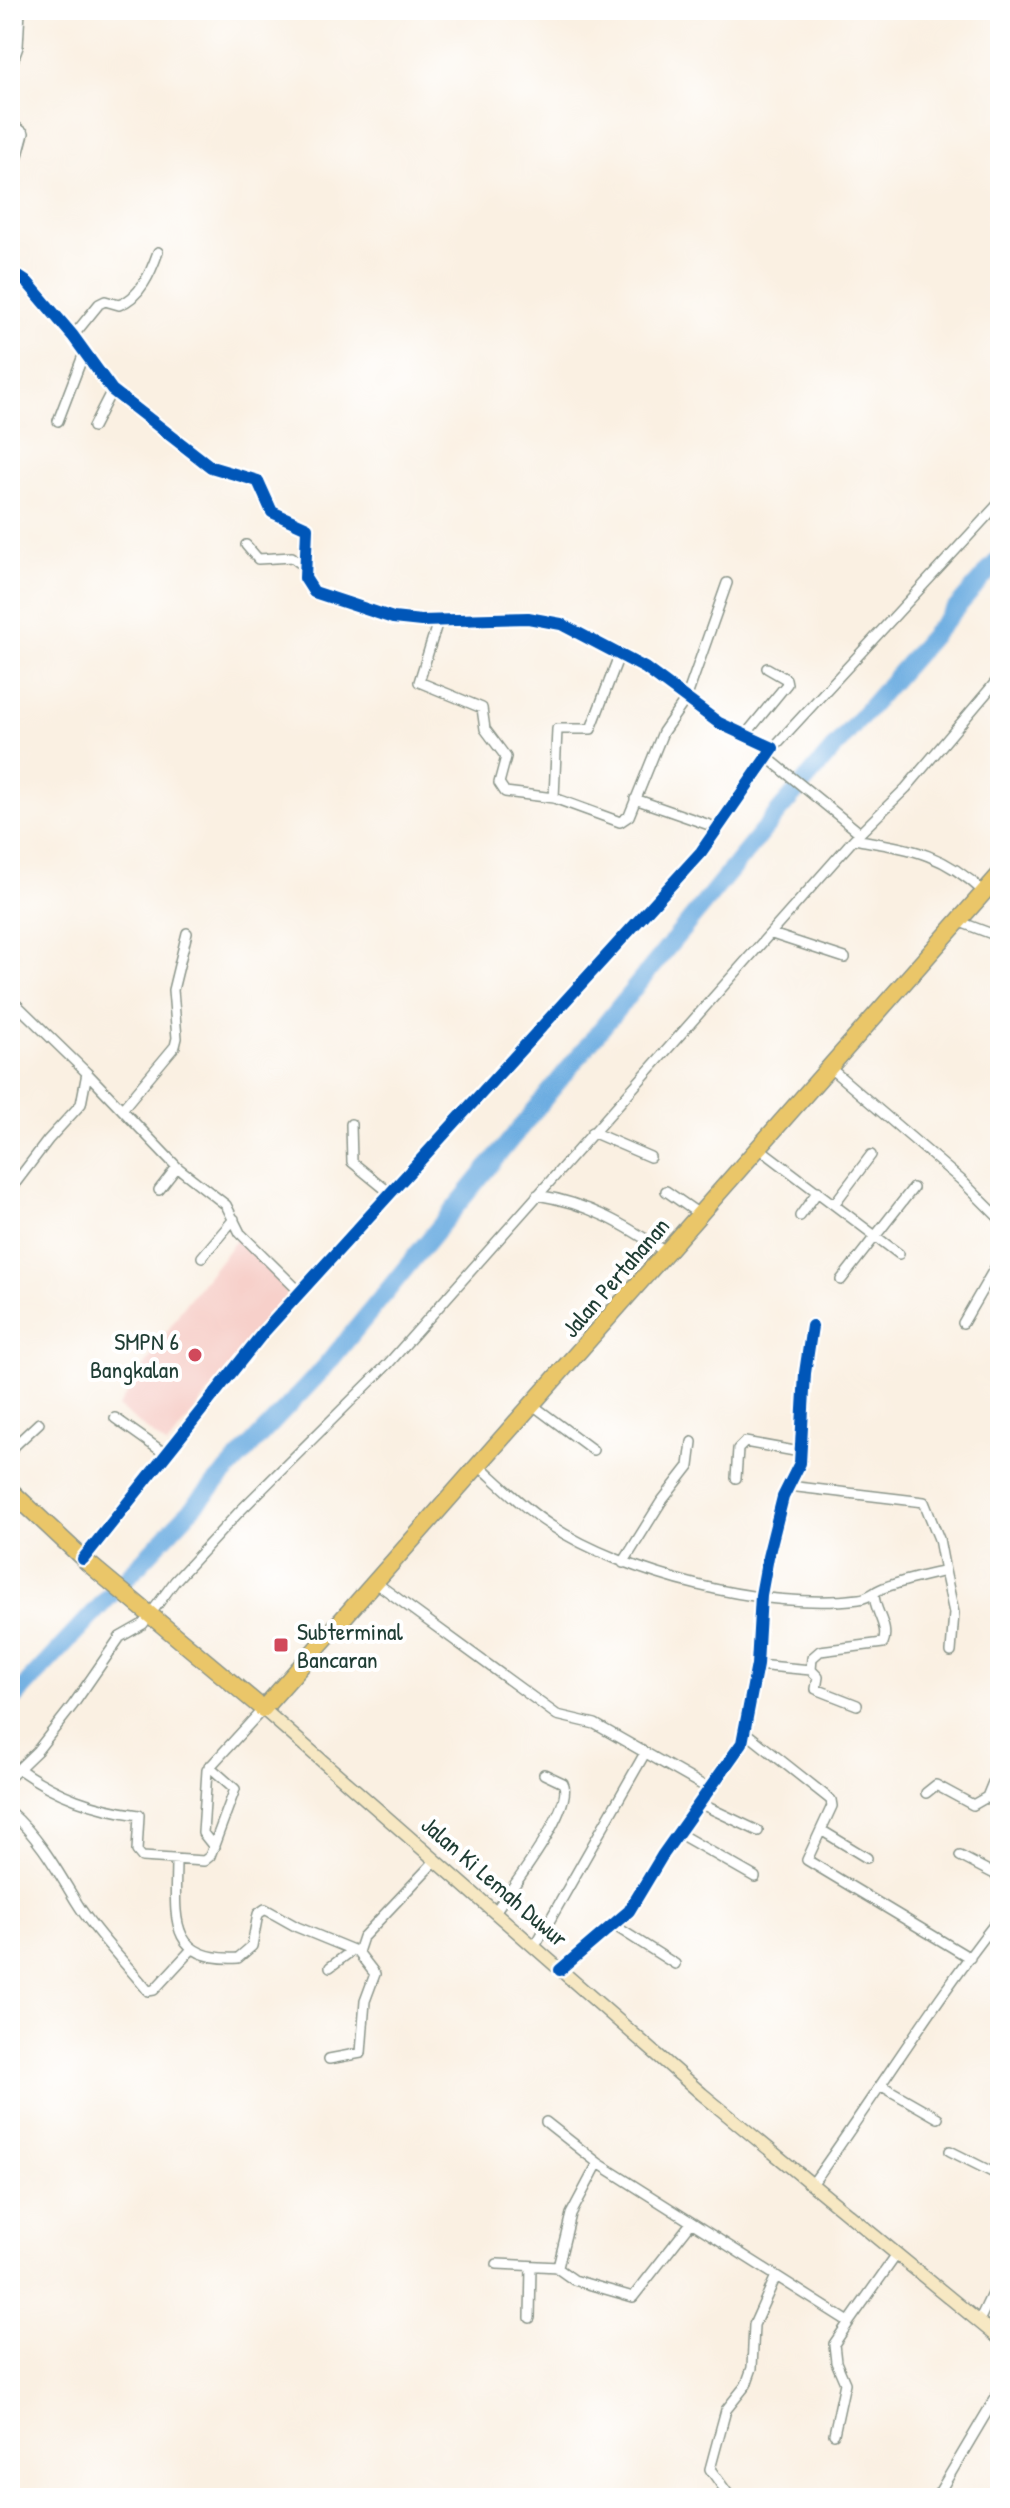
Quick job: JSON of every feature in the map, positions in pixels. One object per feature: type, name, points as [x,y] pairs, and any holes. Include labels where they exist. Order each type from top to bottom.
[{"type":"highway","name":"Jalan Pertahanan","points":[[263,1709],[374,1581],[534,1406],[1000,874]]},
{"type":"highway","name":"Jalan Ki Lemah Duwur","points":[[10,1490],[86,1561],[263,1709]]},
{"type":"main road","name":"Jalan Ki Lemah Duwur","points":[[263,1709],[702,2094],[1000,2339]]},
{"type":"street","points":[[10,69],[18,47],[20,10]]},
{"type":"street","points":[[10,122],[21,128],[24,136],[10,185]]},
{"type":"street","points":[[73,336],[99,304],[105,301],[119,305],[131,299],[152,271],[158,252]]},
{"type":"street","points":[[10,271],[28,283],[73,336],[112,390],[211,467],[258,481],[272,512],[307,528],[305,567],[308,586],[323,596],[376,615],[438,621],[528,618],[561,624],[620,653],[719,723],[773,748]]},
{"type":"street","points":[[58,421],[84,353]]},
{"type":"street","points":[[93,427],[112,390]]},
{"type":"street","points":[[86,1561],[263,1333],[559,1010],[718,828],[773,748],[1000,502]]},
{"type":"street","points":[[246,545],[258,559],[292,557],[305,567]]},
{"type":"street","points":[[438,621],[419,674],[421,686],[482,708],[483,725],[506,757],[499,783],[505,792],[554,798],[620,822],[629,816],[663,732],[686,699],[727,583]]},
{"type":"street","points":[[554,798],[557,729],[591,729],[620,653]]},
{"type":"street","points":[[746,734],[787,684],[786,679],[767,668]]},
{"type":"street","points":[[10,1777],[73,1705],[120,1637],[148,1613],[175,1581],[388,1364],[857,836],[906,788],[1000,677]]},
{"type":"street","points":[[768,758],[818,797],[857,836],[925,852],[963,873],[984,892]]},
{"type":"street","points":[[635,799],[718,828]]},
{"type":"street","points":[[960,922],[1000,937]]},
{"type":"street","points":[[124,1107],[175,1046],[173,990],[187,933]]},
{"type":"street","points":[[772,934],[845,958]]},
{"type":"street","points":[[10,993],[15,1003],[124,1107],[177,1167],[226,1205],[240,1233],[300,1292]]},
{"type":"street","points":[[830,1068],[961,1180],[1000,1219]]},
{"type":"street","points":[[10,1190],[48,1140],[81,1104],[87,1073]]},
{"type":"street","points":[[351,1124],[352,1162],[390,1193]]},
{"type":"street","points":[[592,1132],[650,1157]]},
{"type":"street","points":[[759,1148],[899,1254]]},
{"type":"street","points":[[835,1203],[871,1155]]},
{"type":"street","points":[[159,1190],[177,1167]]},
{"type":"street","points":[[841,1280],[913,1188]]},
{"type":"street","points":[[666,1191],[699,1214]]},
{"type":"street","points":[[800,1216],[818,1191]]},
{"type":"street","points":[[537,1195],[571,1201],[600,1213],[668,1254]]},
{"type":"street","points":[[202,1257],[234,1219]]},
{"type":"street","points":[[963,1323],[1000,1259]]},
{"type":"street","points":[[560,1970],[615,1926],[647,1885],[745,1732],[757,1665],[761,1595],[774,1529],[789,1486],[799,1468],[812,1326]]},
{"type":"street","points":[[534,1406],[593,1450]]},
{"type":"street","points":[[115,1418],[167,1455]]},
{"type":"street","points":[[10,1450],[39,1423]]},
{"type":"street","points":[[623,1563],[661,1502],[689,1466],[692,1442]]},
{"type":"street","points":[[736,1478],[738,1449],[745,1442],[800,1452]]},
{"type":"street","points":[[480,1466],[546,1523],[623,1563],[674,1580],[761,1595],[824,1601],[861,1599],[886,1586],[945,1571]]},
{"type":"street","points":[[789,1486],[924,1502],[939,1539],[954,1613],[951,1652]]},
{"type":"street","points":[[374,1581],[557,1715],[587,1720],[709,1789]]},
{"type":"street","points":[[811,1670],[812,1658],[820,1651],[883,1643],[885,1629],[875,1609],[874,1594]]},
{"type":"street","points":[[757,1665],[811,1670],[818,1677],[818,1690],[857,1705]]},
{"type":"street","points":[[214,1847],[203,1833],[204,1784],[209,1766],[263,1709]]},
{"type":"street","points":[[745,1732],[831,1800],[832,1806],[807,1860],[970,1958]]},
{"type":"street","points":[[534,1948],[645,1753]]},
{"type":"street","points":[[926,1793],[936,1785],[969,1805],[987,1797],[1000,1765]]},
{"type":"street","points":[[19,1769],[50,1790],[88,1806],[139,1815],[139,1855],[208,1859],[235,1789],[209,1766]]},
{"type":"street","points":[[494,1913],[544,1840],[564,1796],[563,1783],[544,1774]]},
{"type":"street","points":[[987,1797],[1000,1806]]},
{"type":"street","points":[[699,1803],[758,1831]]},
{"type":"street","points":[[10,1812],[24,1824],[61,1873],[78,1905],[148,1991],[154,1990],[192,1949]]},
{"type":"street","points":[[821,1830],[867,1858]]},
{"type":"street","points":[[678,1833],[755,1877]]},
{"type":"street","points":[[960,1856],[1000,1877]]},
{"type":"street","points":[[176,1859],[178,1931],[192,1949],[217,1958],[238,1958],[252,1946],[258,1914],[265,1909],[297,1927],[356,1951],[375,1974],[365,2001],[361,2053],[329,2059]]},
{"type":"street","points":[[330,1967],[356,1951],[363,1937],[435,1861]]},
{"type":"street","points":[[813,2183],[882,2086],[931,2008],[1000,1917]]},
{"type":"street","points":[[615,1926],[675,1964]]},
{"type":"street","points":[[882,2086],[938,2118]]},
{"type":"street","points":[[546,2122],[598,2163],[849,2322]]},
{"type":"street","points":[[950,2151],[1000,2176]]},
{"type":"street","points":[[557,2268],[580,2192],[598,2163]]},
{"type":"street","points":[[497,2264],[557,2268],[574,2280],[633,2297],[691,2223]]},
{"type":"street","points":[[834,2434],[845,2383],[836,2362],[834,2344],[897,2254]]},
{"type":"street","points":[[530,2318],[531,2266]]},
{"type":"street","points":[[731,2498],[710,2469],[726,2410],[749,2378],[754,2356],[754,2325],[776,2276]]},
{"type":"street","points":[[979,2321],[1000,2277]]},
{"type":"street","points":[[936,2498],[1000,2390]]},
{"type":"shaded area","name":"SMPN 6 Bangkalan","points":[[238,1238],[291,1290],[167,1446],[118,1407],[185,1304]]},
{"type":"waterway","points":[[10,1702],[324,1368],[780,810],[1000,558]]},
{"type":"cycle path","points":[[10,271],[28,283],[73,336],[112,390],[211,467],[258,481],[272,512],[307,528],[305,578],[314,592],[393,618],[421,621],[528,618],[561,624],[645,668],[719,723],[773,748],[701,852],[263,1333],[83,1559]]},
{"type":"cycle path","points":[[560,1970],[629,1911],[662,1856],[742,1743],[757,1665],[761,1595],[768,1557],[783,1497],[800,1463],[805,1373],[812,1326]]},
{"type":"place","name":"SMPN 6 Bangkalan","points":[[195,1355]]},
{"type":"place","name":"Subterminal Bancaran","points":[[281,1645]]}]
